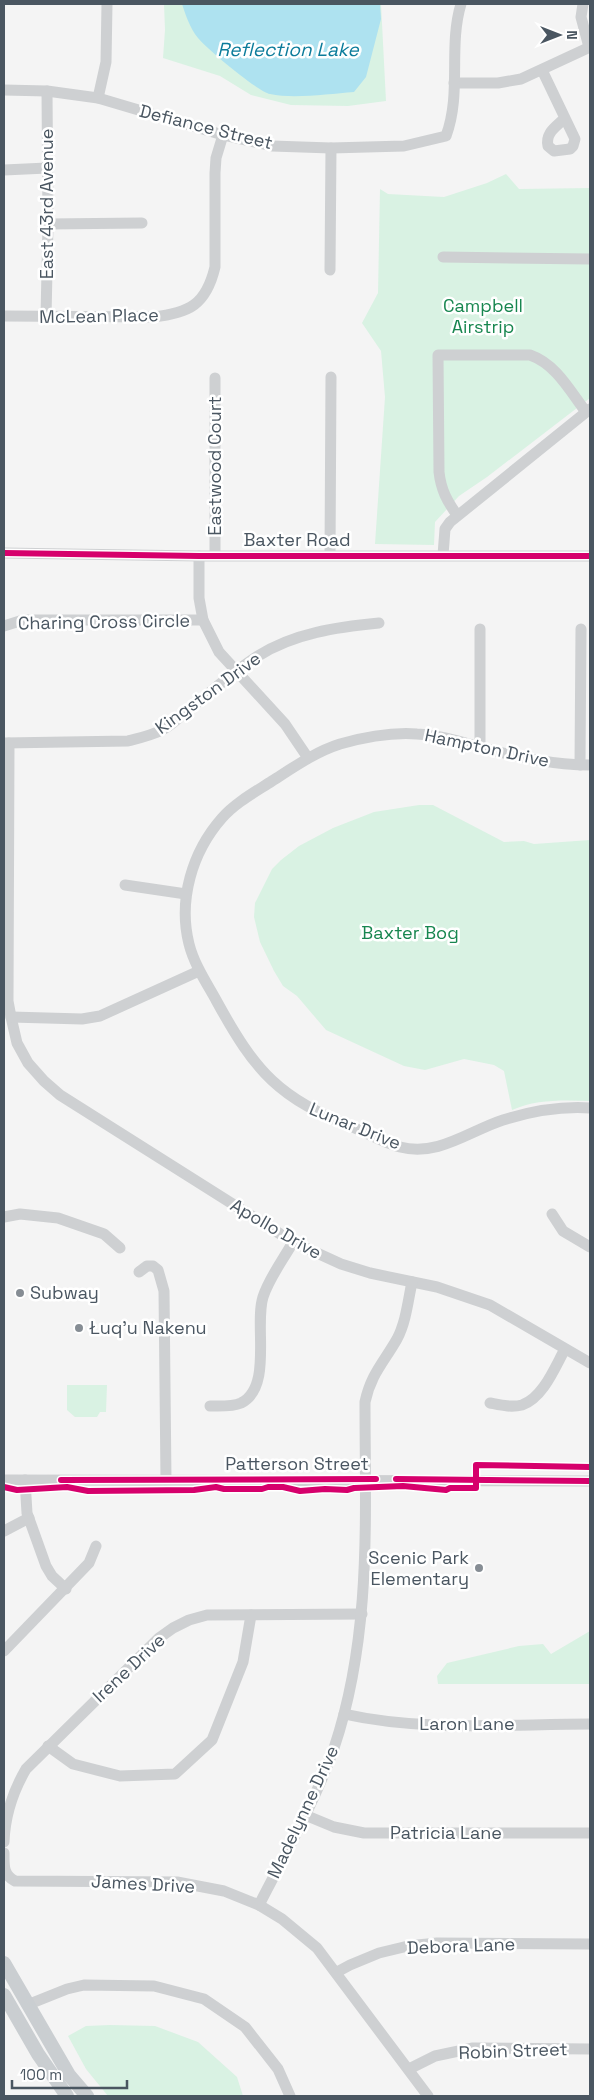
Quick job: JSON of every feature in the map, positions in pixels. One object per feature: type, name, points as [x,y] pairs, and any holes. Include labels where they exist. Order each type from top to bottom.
[{"type":"main road","points":[[4,1964],[69,2075],[87,2096]]},
{"type":"main road","points":[[4,1995],[38,2054],[68,2096]]},
{"type":"street","points":[[98,98],[106,62],[107,4]]},
{"type":"street","points":[[461,4],[456,20],[454,40],[454,83],[498,83],[521,79],[590,47],[581,17],[583,4]]},
{"type":"street","points":[[542,70],[564,118]]},
{"type":"street","name":"Defiance Street","points":[[4,90],[47,90],[98,98],[223,135],[272,146],[331,148],[404,146],[446,136],[452,120],[454,83]]},
{"type":"street","name":"East 43rd Avenue","points":[[46,317],[48,224],[47,90]]},
{"type":"street","name":"McLean Place","points":[[4,316],[153,317],[177,314],[193,306],[205,295],[212,282],[216,267],[215,173],[216,158],[223,135]]},
{"type":"street","points":[[330,270],[331,148]]},
{"type":"street","points":[[4,170],[47,168]]},
{"type":"street","points":[[48,224],[142,223]]},
{"type":"street","points":[[442,257],[590,259]]},
{"type":"street","points":[[443,555],[445,530],[450,522],[588,410],[550,365],[541,359],[530,356],[438,355],[439,472],[446,500],[458,515]]},
{"type":"street","points":[[330,555],[331,377]]},
{"type":"street","name":"Eastwood Court","points":[[215,555],[216,378]]},
{"type":"street","name":"Baxter Road","points":[[4,553],[199,556],[590,556]]},
{"type":"street","points":[[199,556],[199,598],[204,620],[219,652],[235,672],[258,693],[285,724],[308,758]]},
{"type":"street","name":"Charing Cross Circle","points":[[4,626],[23,620],[204,620]]},
{"type":"street","name":"Kingston Drive","points":[[6,743],[128,741],[147,736],[166,728],[259,655],[297,639],[345,626],[379,623]]},
{"type":"street","points":[[480,629],[480,747]]},
{"type":"street","points":[[581,629],[585,765]]},
{"type":"street","name":"Hampton Drive","points":[[186,894],[191,872],[203,843],[222,817],[245,798],[308,758],[337,745],[366,737],[418,734],[444,737],[529,759],[585,765]]},
{"type":"street","name":"Apollo Drive","points":[[6,743],[8,1001],[17,1043],[28,1062],[44,1081],[60,1094],[293,1242],[341,1264],[463,1294],[490,1305],[590,1363]]},
{"type":"street","points":[[125,885],[186,894]]},
{"type":"street","name":"Lunar Drive","points":[[186,894],[186,920],[189,944],[199,971],[243,1047],[272,1082],[287,1095],[324,1116],[400,1147],[418,1149],[438,1148],[502,1120],[528,1113],[553,1108],[590,1108]]},
{"type":"street","points":[[11,1018],[82,1019],[100,1016],[199,971]]},
{"type":"street","points":[[4,1217],[20,1214],[58,1218],[104,1234],[120,1248]]},
{"type":"street","points":[[552,1214],[563,1232],[590,1247]]},
{"type":"street","points":[[210,1406],[239,1404],[248,1398],[258,1380],[261,1362],[261,1310],[263,1297],[293,1242]]},
{"type":"street","points":[[139,1272],[147,1266],[154,1266],[158,1270],[164,1291],[166,1480]]},
{"type":"street","name":"Madelynne Drive","points":[[259,1905],[305,1815],[333,1749],[352,1683],[362,1614],[365,1402],[368,1388],[375,1372],[397,1339],[404,1320],[412,1282]]},
{"type":"street","points":[[490,1403],[508,1406],[520,1405],[530,1401],[542,1389],[566,1349]]},
{"type":"street","name":"Patterson Street","points":[[4,1480],[590,1480]]},
{"type":"street","points":[[25,1480],[29,1518],[46,1566],[52,1576],[66,1589]]},
{"type":"street","points":[[4,1531],[29,1518]]},
{"type":"street","points":[[4,1651],[66,1589],[89,1563],[96,1546]]},
{"type":"street","points":[[48,1746],[73,1764],[120,1776],[175,1774],[212,1740],[243,1662],[251,1614]]},
{"type":"street","name":"Irene Drive","points":[[4,1842],[4,1826],[8,1805],[16,1785],[26,1769],[145,1650],[173,1628],[189,1620],[207,1615],[362,1614]]},
{"type":"street","name":"Laron Lane","points":[[344,1714],[377,1722],[410,1724],[590,1724]]},
{"type":"street","name":"Patricia Lane","points":[[305,1815],[334,1827],[364,1833],[590,1833]]},
{"type":"street","name":"James Drive","points":[[4,1853],[5,1871],[8,1878],[15,1881],[177,1882],[224,1891],[259,1905],[282,1919],[317,1948],[428,2096]]},
{"type":"street","name":"Debora Lane","points":[[336,1972],[350,1964],[379,1953],[408,1946],[437,1943],[590,1944]]},
{"type":"street","points":[[27,2005],[67,1989],[84,1986],[154,1986],[204,1999],[245,2027],[278,2068],[290,2096]]},
{"type":"street","name":"Robin Street","points":[[409,2069],[435,2056],[473,2048],[590,2049]]},
{"type":"green space","name":"Reflection Lake","points":[[164,4],[381,4],[386,101],[348,106],[291,105],[251,95],[220,76],[163,58]]},
{"type":"green space","name":"Campbell Airstrip","points":[[506,174],[519,189],[590,188],[590,398],[487,477],[459,496],[435,522],[434,545],[375,544],[385,397],[381,351],[362,323],[378,293],[380,189],[388,194],[444,197],[487,183]]},
{"type":"green space","name":"Baxter Bog","points":[[419,805],[433,805],[504,842],[524,841],[534,844],[590,840],[590,1101],[540,1102],[512,1110],[504,1071],[494,1065],[464,1059],[425,1070],[404,1066],[326,1030],[297,996],[283,986],[274,971],[260,942],[254,917],[255,903],[272,869],[299,846],[333,828],[374,812]]},
{"type":"green space","points":[[67,1385],[107,1385],[106,1412],[100,1412],[97,1417],[75,1417],[67,1410]]},
{"type":"green space","points":[[590,1631],[590,1684],[438,1684],[437,1676],[447,1663],[519,1646],[543,1644],[551,1654]]},
{"type":"green space","points":[[86,2026],[155,2026],[198,2042],[237,2077],[243,2096],[108,2096],[86,2069],[68,2036]]},
{"type":"water","name":"Reflection Lake","points":[[182,4],[380,4],[381,19],[366,77],[354,92],[289,96],[270,94],[264,91],[221,60],[198,38]]},
{"type":"cycle path","points":[[4,553],[199,556],[590,556]]},
{"type":"cycle path","points":[[4,1487],[17,1490],[67,1487],[88,1491],[194,1490],[216,1487],[224,1489],[262,1489],[283,1487],[300,1491],[403,1486],[446,1490],[450,1488],[476,1488],[476,1465],[590,1467]]},
{"type":"cycle path","points":[[61,1480],[376,1479]]},
{"type":"cycle path","points":[[396,1479],[590,1481]]},
{"type":"place","name":"Subway","points":[[20,1293]]},
{"type":"place","name":"Łuq’u Nakenu","points":[[79,1328]]},
{"type":"place","name":"Scenic Park Elementary","points":[[479,1568]]}]
